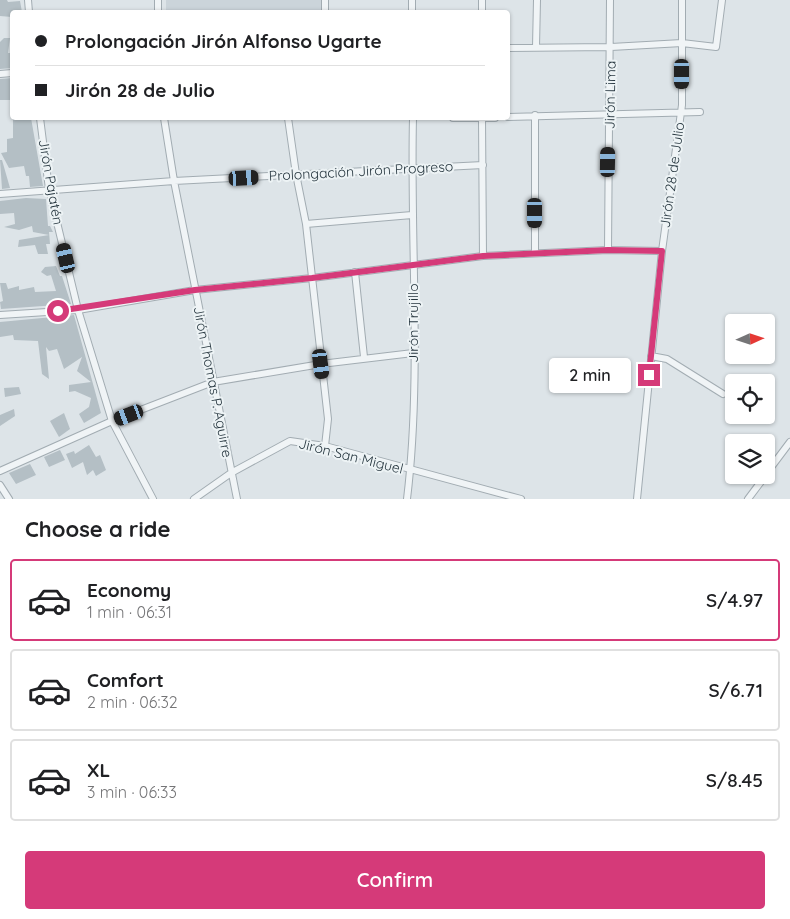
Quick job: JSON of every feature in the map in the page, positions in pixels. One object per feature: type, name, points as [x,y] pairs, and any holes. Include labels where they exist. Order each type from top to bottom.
[{"type":"street","points":[[536,47],[537,0]]},
{"type":"street","name":"Jirón Lima","points":[[608,250],[610,0]]},
{"type":"street","name":"Jirón 28 de Julio","points":[[637,499],[662,251],[681,112],[682,0]]},
{"type":"street","points":[[510,48],[611,47],[682,43],[716,47],[722,0]]},
{"type":"street","points":[[510,117],[700,112]]},
{"type":"street","points":[[535,115],[535,252]]},
{"type":"street","name":"Jirón Pajatén","points":[[40,120],[50,189],[78,310],[112,421],[153,499]]},
{"type":"street","name":"Jirón Thomas P. Aguirre","points":[[164,120],[174,182],[237,499]]},
{"type":"street","points":[[288,120],[306,224],[328,419],[324,446]]},
{"type":"street","name":"Jirón Trujillo","points":[[407,499],[410,471],[413,352],[413,120]]},
{"type":"street","points":[[482,120],[483,256]]},
{"type":"street","name":"Prolongación Jirón Progreso","points":[[0,194],[50,189],[296,174],[483,165]]},
{"type":"street","points":[[306,224],[412,215]]},
{"type":"street","points":[[0,315],[78,310],[195,290],[312,278],[483,256],[535,252],[662,251]]},
{"type":"street","points":[[355,272],[364,358]]},
{"type":"street","points":[[0,471],[112,421],[213,382],[321,364],[413,352]]},
{"type":"street","points":[[651,356],[667,359],[723,394]]},
{"type":"street","name":"Jirón San Miguel","points":[[194,499],[231,473],[290,441],[324,446],[410,471],[521,499]]},
{"type":"street","points":[[775,463],[790,442]]},
{"type":"street","points":[[748,499],[759,484]]},
{"type":"street","points":[[0,485],[9,499]]},
{"type":"shaded area","points":[[166,0],[321,0],[321,10],[166,10]]},
{"type":"building","points":[[0,0],[7,0],[8,2],[20,1],[22,10],[10,10],[10,17],[0,16]]},
{"type":"building","points":[[4,38],[10,38],[8,53],[10,53],[10,68],[0,69],[0,42]]},
{"type":"building","points":[[10,78],[10,100],[0,100],[0,79]]},
{"type":"building","points":[[13,120],[31,120],[43,186],[30,187],[29,176],[26,176],[24,166],[9,168],[1,153],[7,152],[7,139],[13,138]]},
{"type":"building","points":[[0,160],[2,160],[10,188],[2,189]]},
{"type":"building","points":[[26,198],[46,199],[48,226],[50,226],[53,232],[49,232],[50,244],[46,244],[48,254],[38,254],[35,245],[18,247],[19,240],[49,235],[33,232],[32,226],[19,230],[4,227],[15,224],[14,213],[0,214],[0,201]]},
{"type":"building","points":[[56,266],[60,276],[62,276],[71,304],[1,309],[0,302],[3,301],[0,283],[6,283],[8,289],[19,286],[19,290],[34,287],[35,292],[56,291],[51,275],[47,276],[41,272],[45,267]]},
{"type":"building","points":[[74,315],[101,413],[84,423],[79,414],[89,407],[91,398],[75,391],[69,392],[69,385],[91,382],[77,371],[82,357],[64,369],[57,349],[49,351],[46,347],[49,379],[42,374],[38,341],[14,340],[13,335],[0,337],[0,322]]},
{"type":"building","points":[[19,387],[21,394],[5,397],[4,388]]},
{"type":"building","points":[[14,409],[15,416],[0,426],[0,415]]},
{"type":"building","points":[[64,413],[70,429],[59,437],[50,421]]},
{"type":"building","points":[[89,445],[96,457],[100,455],[106,470],[96,476],[93,470],[87,475],[83,462],[72,468],[66,454],[74,451],[75,454]]},
{"type":"building","points":[[60,450],[65,460],[49,467],[44,457]]},
{"type":"building","points":[[30,464],[36,475],[16,484],[9,473]]},
{"type":"route","points":[[58,311],[78,310],[195,290],[312,278],[483,256],[535,252],[662,251],[649,375]]}]
